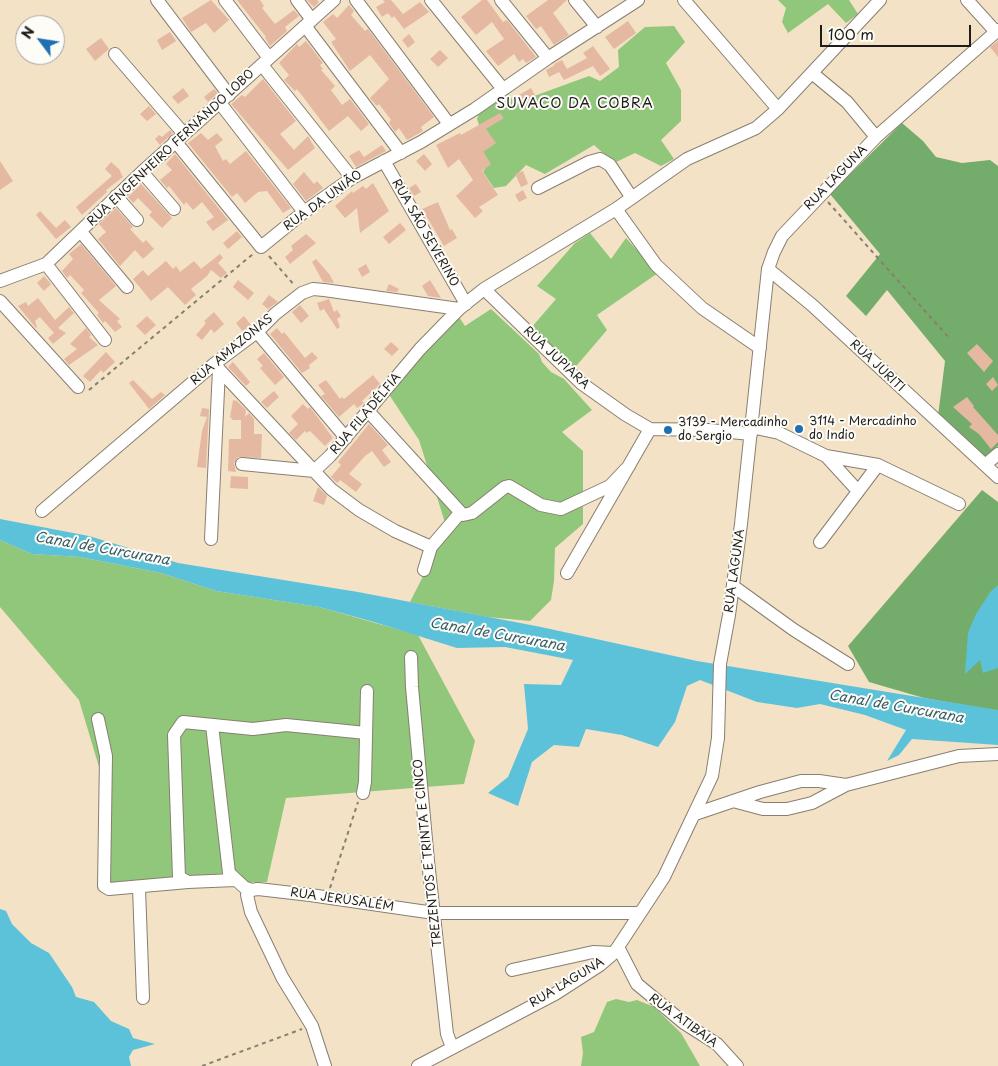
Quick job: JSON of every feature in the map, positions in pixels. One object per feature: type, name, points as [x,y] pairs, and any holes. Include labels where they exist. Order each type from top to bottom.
[{"type":"street","points":[[157,0],[304,212]]},
{"type":"street","points":[[225,0],[265,62],[352,178]]},
{"type":"street","points":[[297,0],[309,23],[401,153]]},
{"type":"street","name":"RUA ENGENHEIRO FERNANDO LOBO","points":[[0,281],[46,264],[142,172],[334,0]]},
{"type":"street","points":[[356,0],[449,124]]},
{"type":"street","points":[[431,0],[503,88]]},
{"type":"street","points":[[501,0],[548,58]]},
{"type":"street","points":[[575,0],[597,27]]},
{"type":"street","name":"RUA DA UNIÃO","points":[[261,247],[304,212],[352,178],[401,153],[449,124],[638,0]]},
{"type":"street","points":[[684,0],[778,108]]},
{"type":"street","name":"RUA FILADÉLFIA","points":[[314,471],[346,438],[420,349],[484,289],[616,209],[687,159],[756,128],[812,73],[880,0]]},
{"type":"street","name":"RUA LAGUNA","points":[[418,1066],[554,994],[600,965],[616,950],[664,877],[712,776],[718,738],[718,690],[722,648],[733,586],[768,269],[782,236],[820,194],[876,137],[997,31],[967,0]]},
{"type":"street","points":[[115,54],[261,247]]},
{"type":"street","points":[[812,73],[846,102],[876,137]]},
{"type":"street","points":[[538,188],[589,162],[600,159],[610,165],[632,198]]},
{"type":"street","name":"RUA SÃO SEVERINO","points":[[384,161],[463,307]]},
{"type":"street","points":[[142,172],[174,209]]},
{"type":"street","points":[[116,196],[137,220]]},
{"type":"street","points":[[616,209],[656,266],[702,308],[760,348]]},
{"type":"street","points":[[80,232],[127,287]]},
{"type":"street","points":[[46,264],[105,340]]},
{"type":"street","name":"RUA JURITI","points":[[768,269],[812,305],[998,477]]},
{"type":"street","name":"RUA JUPIARA","points":[[484,289],[581,383],[626,416],[650,429],[779,433],[826,456],[878,465],[959,504]]},
{"type":"street","points":[[302,293],[324,290],[463,307]]},
{"type":"street","name":"RUA AMAZONAS","points":[[42,511],[302,293]]},
{"type":"street","points":[[0,301],[78,387]]},
{"type":"street","points":[[257,332],[346,438]]},
{"type":"street","points":[[217,366],[331,488],[359,510],[431,547]]},
{"type":"street","points":[[212,539],[217,366]]},
{"type":"street","points":[[368,411],[460,513],[472,513],[505,487],[509,486],[541,505],[561,509],[610,486],[629,466]]},
{"type":"street","points":[[567,573],[650,429]]},
{"type":"street","points":[[985,466],[998,454]]},
{"type":"street","name":"RUA JUPIARA","points":[[826,456],[858,491]]},
{"type":"street","points":[[242,464],[314,471]]},
{"type":"street","points":[[820,542],[878,465]]},
{"type":"street","points":[[424,570],[431,547],[460,513]]},
{"type":"street","points":[[733,586],[794,630],[848,664]]},
{"type":"street","name":"TREZENTOS E TRINTA E CINCO","points":[[412,657],[420,778],[447,1034],[452,1047]]},
{"type":"street","points":[[363,793],[365,782],[367,691]]},
{"type":"street","points":[[98,719],[106,756],[104,886],[110,889],[139,888],[188,882],[235,880]]},
{"type":"street","points":[[188,882],[179,876],[174,735],[183,722],[253,729],[286,726],[366,732]]},
{"type":"street","points":[[212,725],[229,873],[235,880],[250,890],[247,895],[250,912],[282,977],[312,1026],[325,1066]]},
{"type":"street","points":[[733,801],[763,809],[787,809],[812,803],[846,785],[959,756],[998,754]]},
{"type":"street","points":[[695,814],[800,782],[819,781],[846,785]]},
{"type":"street","points":[[139,888],[143,998]]},
{"type":"street","name":"RUA JERUSALÉM","points":[[250,890],[258,889],[330,898],[434,913],[640,913]]},
{"type":"street","points":[[512,970],[594,952],[616,950]]},
{"type":"street","name":"RUA ATIBAIA","points":[[616,950],[636,984],[684,1023],[717,1044],[737,1066]]},
{"type":"path","points":[[820,194],[950,338]]},
{"type":"path","points":[[78,387],[85,391],[92,389],[261,247],[302,293]]},
{"type":"path","points":[[330,898],[330,882],[346,842],[354,812],[363,793]]},
{"type":"path","points":[[202,1066],[312,1026]]},
{"type":"green space","points":[[778,0],[849,0],[858,14],[846,23],[828,4],[788,33],[782,22],[786,8]]},
{"type":"green space","points":[[674,26],[685,42],[666,63],[681,90],[681,121],[661,140],[674,159],[661,166],[635,153],[614,163],[594,145],[545,174],[526,165],[506,186],[494,188],[483,172],[489,162],[478,143],[484,139],[477,119],[482,107],[507,92],[515,103],[589,76],[600,81],[619,67],[618,50],[645,27]]},
{"type":"green space","points":[[902,123],[923,141],[936,157],[962,163],[990,160],[998,166],[998,446],[985,458],[938,416],[945,361],[887,290],[866,316],[846,296],[880,254],[830,194]]},
{"type":"green space","points":[[590,233],[611,259],[626,238],[658,273],[597,315],[607,330],[572,371],[531,328],[556,299],[537,286],[575,243]]},
{"type":"green space","points":[[491,309],[539,354],[542,362],[551,372],[564,379],[592,410],[562,432],[583,451],[583,524],[555,548],[554,581],[551,600],[530,621],[488,617],[410,602],[447,529],[419,440],[388,393],[443,330],[459,317],[465,326]]},
{"type":"green space","points":[[982,490],[998,502],[998,711],[924,698],[869,682],[848,646]]},
{"type":"green space","points":[[0,540],[32,554],[80,557],[161,573],[216,591],[319,607],[418,635],[475,741],[464,784],[286,798],[267,882],[101,884],[102,777],[79,700],[0,607]]},
{"type":"green space","points":[[616,999],[629,1002],[637,1000],[654,1007],[681,1033],[700,1066],[581,1066],[583,1053],[581,1037],[594,1032],[607,1002]]},
{"type":"water","name":"Canal de Curcurana","points":[[0,519],[89,536],[178,563],[358,592],[541,627],[697,661],[998,710],[998,745],[912,739],[899,755],[887,761],[906,730],[865,715],[820,704],[797,708],[757,702],[700,680],[687,686],[675,722],[658,747],[622,735],[586,729],[579,747],[554,745],[532,762],[518,806],[488,793],[508,777],[528,729],[524,684],[561,685],[573,660],[505,647],[457,648],[319,607],[216,591],[161,573],[80,557],[32,554],[0,540]]},
{"type":"water","points":[[998,585],[998,668],[983,673],[980,660],[965,674],[968,633],[976,614],[991,591]]},
{"type":"water","points":[[0,909],[6,911],[12,924],[31,943],[49,953],[72,987],[76,997],[94,1002],[111,1021],[129,1029],[133,1038],[155,1044],[133,1050],[129,1057],[131,1066],[0,1066]]},
{"type":"building","points":[[211,0],[229,20],[214,33],[206,23],[191,32],[182,18]]},
{"type":"building","points":[[237,0],[260,0],[264,6],[262,8],[275,24],[294,10],[299,16],[285,27],[287,31],[270,46],[266,37]]},
{"type":"building","points":[[307,0],[317,0],[319,2],[314,7]]},
{"type":"building","points":[[383,0],[391,0],[403,14],[420,2],[429,12],[404,29],[394,16],[392,18],[388,13],[382,17],[376,7],[385,2]]},
{"type":"building","points":[[482,0],[487,0],[503,22],[507,20],[536,57],[526,63],[523,59],[519,62],[514,54],[498,66],[486,51],[504,39],[492,22],[476,35],[461,17]]},
{"type":"building","points":[[548,0],[567,0],[553,13],[569,35],[554,45],[541,26],[536,29],[526,16]]},
{"type":"building","points":[[349,5],[354,11],[351,15],[365,31],[368,29],[434,117],[421,127],[423,131],[407,140],[399,128],[395,132],[389,123],[391,120],[379,104],[377,106],[370,98],[389,79],[370,55],[350,71],[331,42],[336,39],[323,22],[333,14],[337,18]]},
{"type":"building","points":[[628,21],[636,33],[614,49],[605,37]]},
{"type":"building","points":[[170,32],[176,41],[162,50],[157,40]]},
{"type":"building","points":[[409,34],[415,42],[408,48],[402,40]]},
{"type":"building","points":[[101,38],[109,49],[95,61],[86,49]]},
{"type":"building","points":[[306,41],[323,63],[320,65],[323,69],[321,70],[335,86],[331,90],[342,105],[350,99],[369,124],[361,131],[348,116],[329,131],[297,89],[295,91],[284,80],[289,75],[279,63],[297,44],[299,47]]},
{"type":"building","points":[[998,41],[998,57],[990,47]]},
{"type":"building","points":[[593,46],[610,69],[600,76],[593,66],[564,80],[559,72],[549,77],[546,70],[554,64],[562,60],[567,69],[587,58],[583,53]]},
{"type":"building","points":[[440,50],[448,58],[438,67],[430,59]]},
{"type":"building","points":[[263,79],[296,121],[280,134],[294,150],[308,136],[315,148],[288,170],[231,104],[242,95],[245,97]]},
{"type":"building","points":[[183,88],[189,96],[178,104],[172,97]]},
{"type":"building","points":[[531,88],[536,97],[523,103],[519,95]]},
{"type":"building","points":[[214,89],[218,93],[208,102],[204,97]]},
{"type":"building","points":[[149,106],[156,114],[147,121],[140,114]]},
{"type":"building","points":[[500,113],[504,118],[486,129],[496,143],[483,152],[491,164],[482,171],[498,195],[479,207],[483,211],[475,218],[456,196],[473,180],[459,159],[448,168],[436,145],[460,133],[461,135]]},
{"type":"building","points":[[170,130],[173,133],[160,145],[155,139],[159,135],[162,137]]},
{"type":"building","points":[[201,133],[208,140],[217,133],[223,140],[215,146],[223,161],[226,159],[230,164],[246,151],[291,208],[283,213],[267,191],[258,192],[245,203],[237,193],[232,197],[188,143]]},
{"type":"building","points":[[382,145],[386,151],[356,167],[349,156],[359,150],[364,157]]},
{"type":"building","points":[[175,154],[228,220],[213,231],[206,222],[214,217],[202,202],[193,210],[186,202],[184,205],[169,186],[167,188],[160,180],[172,170],[166,164]]},
{"type":"building","points":[[424,154],[432,164],[425,171],[416,161]]},
{"type":"building","points":[[0,161],[13,181],[0,190]]},
{"type":"building","points":[[111,162],[119,169],[123,177],[106,190],[107,192],[82,215],[76,207],[112,176],[105,169]]},
{"type":"building","points":[[523,171],[528,184],[521,187],[515,174]]},
{"type":"building","points":[[304,172],[314,184],[317,181],[323,188],[306,201],[293,184]]},
{"type":"building","points":[[373,183],[389,211],[360,233],[357,208],[345,218],[335,206],[352,191],[353,193],[363,186],[366,189]]},
{"type":"building","points":[[141,184],[172,218],[162,228],[149,215],[152,212],[138,198],[133,203],[128,197]]},
{"type":"building","points":[[416,184],[421,192],[414,196],[409,188]]},
{"type":"building","points":[[523,190],[527,198],[519,202],[515,195]]},
{"type":"building","points":[[438,202],[450,230],[452,229],[457,238],[444,246],[422,209]]},
{"type":"building","points":[[116,208],[133,227],[130,229],[143,243],[146,240],[154,249],[143,259],[135,250],[120,266],[98,239],[106,232],[99,224]]},
{"type":"building","points":[[40,211],[56,228],[65,220],[71,227],[56,239],[36,215]]},
{"type":"building","points":[[400,223],[406,230],[389,244],[383,237]]},
{"type":"building","points":[[237,231],[242,237],[228,249],[223,243]]},
{"type":"building","points":[[306,234],[316,243],[290,264],[285,257],[293,250],[291,246]]},
{"type":"building","points":[[81,244],[116,286],[99,300],[120,319],[117,321],[122,327],[115,332],[105,321],[103,323],[97,315],[99,313],[81,293],[84,290],[70,275],[67,278],[62,271],[73,259],[69,254]]},
{"type":"building","points":[[220,254],[223,258],[218,263],[227,273],[221,278],[211,270],[207,276],[191,289],[196,295],[185,305],[168,287],[151,301],[133,279],[143,270],[148,276],[166,261],[173,269],[176,266],[180,272],[194,261],[201,269]]},
{"type":"building","points":[[316,259],[330,275],[334,283],[323,282],[312,262]]},
{"type":"building","points":[[366,264],[370,272],[362,277],[358,269]]},
{"type":"building","points":[[44,276],[51,284],[44,291],[37,283]]},
{"type":"building","points":[[238,280],[254,293],[248,300],[233,287]]},
{"type":"building","points":[[430,280],[441,298],[428,296],[422,286]]},
{"type":"building","points":[[389,284],[399,289],[397,292],[386,291]]},
{"type":"building","points":[[269,295],[278,302],[268,309],[262,304]]},
{"type":"building","points":[[38,298],[55,320],[69,307],[74,313],[58,328],[66,333],[53,344],[48,338],[54,333],[40,317],[35,321],[36,328],[18,306],[26,302],[28,306]]},
{"type":"building","points":[[329,299],[334,312],[337,310],[341,316],[337,319],[340,327],[337,329],[324,309],[320,311],[317,303]]},
{"type":"building","points":[[300,305],[309,316],[301,323],[292,312]]},
{"type":"building","points":[[214,312],[224,324],[214,333],[211,329],[202,340],[196,335],[206,323],[204,321]]},
{"type":"building","points":[[147,316],[156,325],[145,335],[136,326]]},
{"type":"building","points":[[244,316],[251,325],[243,332],[236,323]]},
{"type":"building","points":[[86,328],[91,335],[89,337],[98,345],[69,365],[64,359],[77,349],[70,344]]},
{"type":"building","points":[[277,328],[282,334],[284,332],[305,358],[312,352],[318,358],[309,365],[310,368],[302,373],[270,334]]},
{"type":"building","points":[[391,342],[399,349],[392,356],[384,349]]},
{"type":"building","points":[[977,344],[993,361],[984,372],[967,353]]},
{"type":"building","points":[[106,352],[115,362],[103,373],[101,370],[90,382],[83,376]]},
{"type":"building","points":[[264,353],[284,377],[275,385],[260,368],[263,366],[257,359]]},
{"type":"building","points":[[233,362],[250,382],[246,386],[228,367]]},
{"type":"building","points":[[373,375],[380,384],[362,401],[364,403],[357,408],[354,404],[339,417],[321,396],[325,394],[318,385],[326,380],[340,399],[342,397],[344,399]]},
{"type":"building","points":[[993,377],[998,385],[992,391],[986,384]]},
{"type":"building","points":[[133,380],[152,399],[161,392],[165,395],[149,409],[129,383]]},
{"type":"building","points":[[274,391],[279,397],[267,408],[261,402]]},
{"type":"building","points":[[967,397],[973,407],[998,435],[998,442],[991,449],[979,434],[969,427],[972,424],[953,407]]},
{"type":"building","points":[[233,400],[237,401],[246,410],[245,417],[249,413],[254,419],[254,434],[262,434],[261,458],[238,457],[234,463],[236,472],[228,471],[229,439],[241,439],[241,420],[233,420],[230,417]]},
{"type":"building","points":[[303,404],[308,409],[310,407],[333,438],[325,446],[310,431],[307,433],[305,431],[296,440],[289,433],[298,424],[291,416]]},
{"type":"building","points":[[202,408],[209,409],[206,468],[197,467],[202,431],[207,417],[200,416]]},
{"type":"building","points":[[369,424],[388,445],[382,450],[391,462],[384,467],[372,451],[365,456],[349,474],[362,484],[356,492],[340,480],[337,483],[331,477],[341,465],[338,462]]},
{"type":"building","points":[[231,476],[248,477],[248,489],[230,488]]},
{"type":"building","points":[[318,487],[327,496],[324,505],[313,501]]},
{"type":"place","name":"3114 - Mercadinho do Indio","points":[[799,429]]},
{"type":"place","name":"3139 - Mercadinho do Sergio","points":[[668,430]]},
{"type":"district","name":"SUVACO DA COBRA","points":[[575,104]]}]
